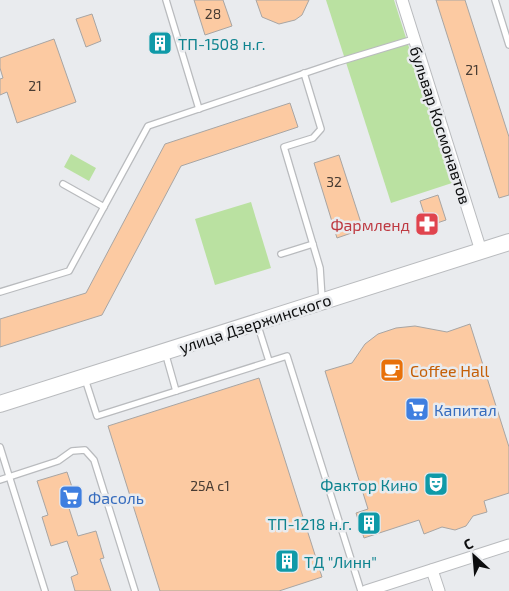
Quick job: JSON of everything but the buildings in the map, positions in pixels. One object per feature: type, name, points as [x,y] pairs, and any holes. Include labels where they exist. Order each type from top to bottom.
[{"type":"main road","name":"улица Дзержинского","points":[[0,404],[509,242]]},
{"type":"street","name":"бульвар Космонавтов","points":[[402,0],[481,251]]},
{"type":"street","points":[[366,591],[509,545]]},
{"type":"street","points":[[432,570],[438,591]]},
{"type":"lane","points":[[166,0],[199,109]]},
{"type":"lane","points":[[495,0],[509,45]]},
{"type":"lane","points":[[0,292],[69,271],[148,126],[304,73],[414,39]]},
{"type":"lane","points":[[304,73],[321,129],[313,138],[284,147],[320,268],[322,301]]},
{"type":"lane","points":[[63,184],[104,206]]},
{"type":"lane","points":[[281,254],[313,244]]},
{"type":"lane","points":[[257,323],[269,361]]},
{"type":"lane","points":[[165,352],[176,391]]},
{"type":"lane","points":[[85,377],[97,416],[287,356],[361,591]]},
{"type":"lane","points":[[0,447],[45,591]]},
{"type":"lane","points":[[0,480],[58,461],[72,451],[85,450],[94,460],[135,591]]},
{"type":"green space","points":[[326,0],[394,0],[452,183],[391,203]]},
{"type":"green space","points":[[71,154],[96,168],[89,181],[64,167]]},
{"type":"green space","points":[[251,202],[271,268],[215,285],[195,219]]},
{"type":"place","name":"ТП-1508 н.г.","points":[[160,43]]},
{"type":"place","name":"Фармленд","points":[[427,224]]},
{"type":"place","name":"Coffee Hall","points":[[392,370]]},
{"type":"place","name":"Капитал","points":[[417,409]]},
{"type":"place","name":"Фактор Кино","points":[[436,484]]},
{"type":"place","name":"Фасоль","points":[[71,497]]},
{"type":"place","name":"ТП-1218 н.г.","points":[[369,523]]},
{"type":"place","name":"ТД \"Линн\"","points":[[287,561]]}]
